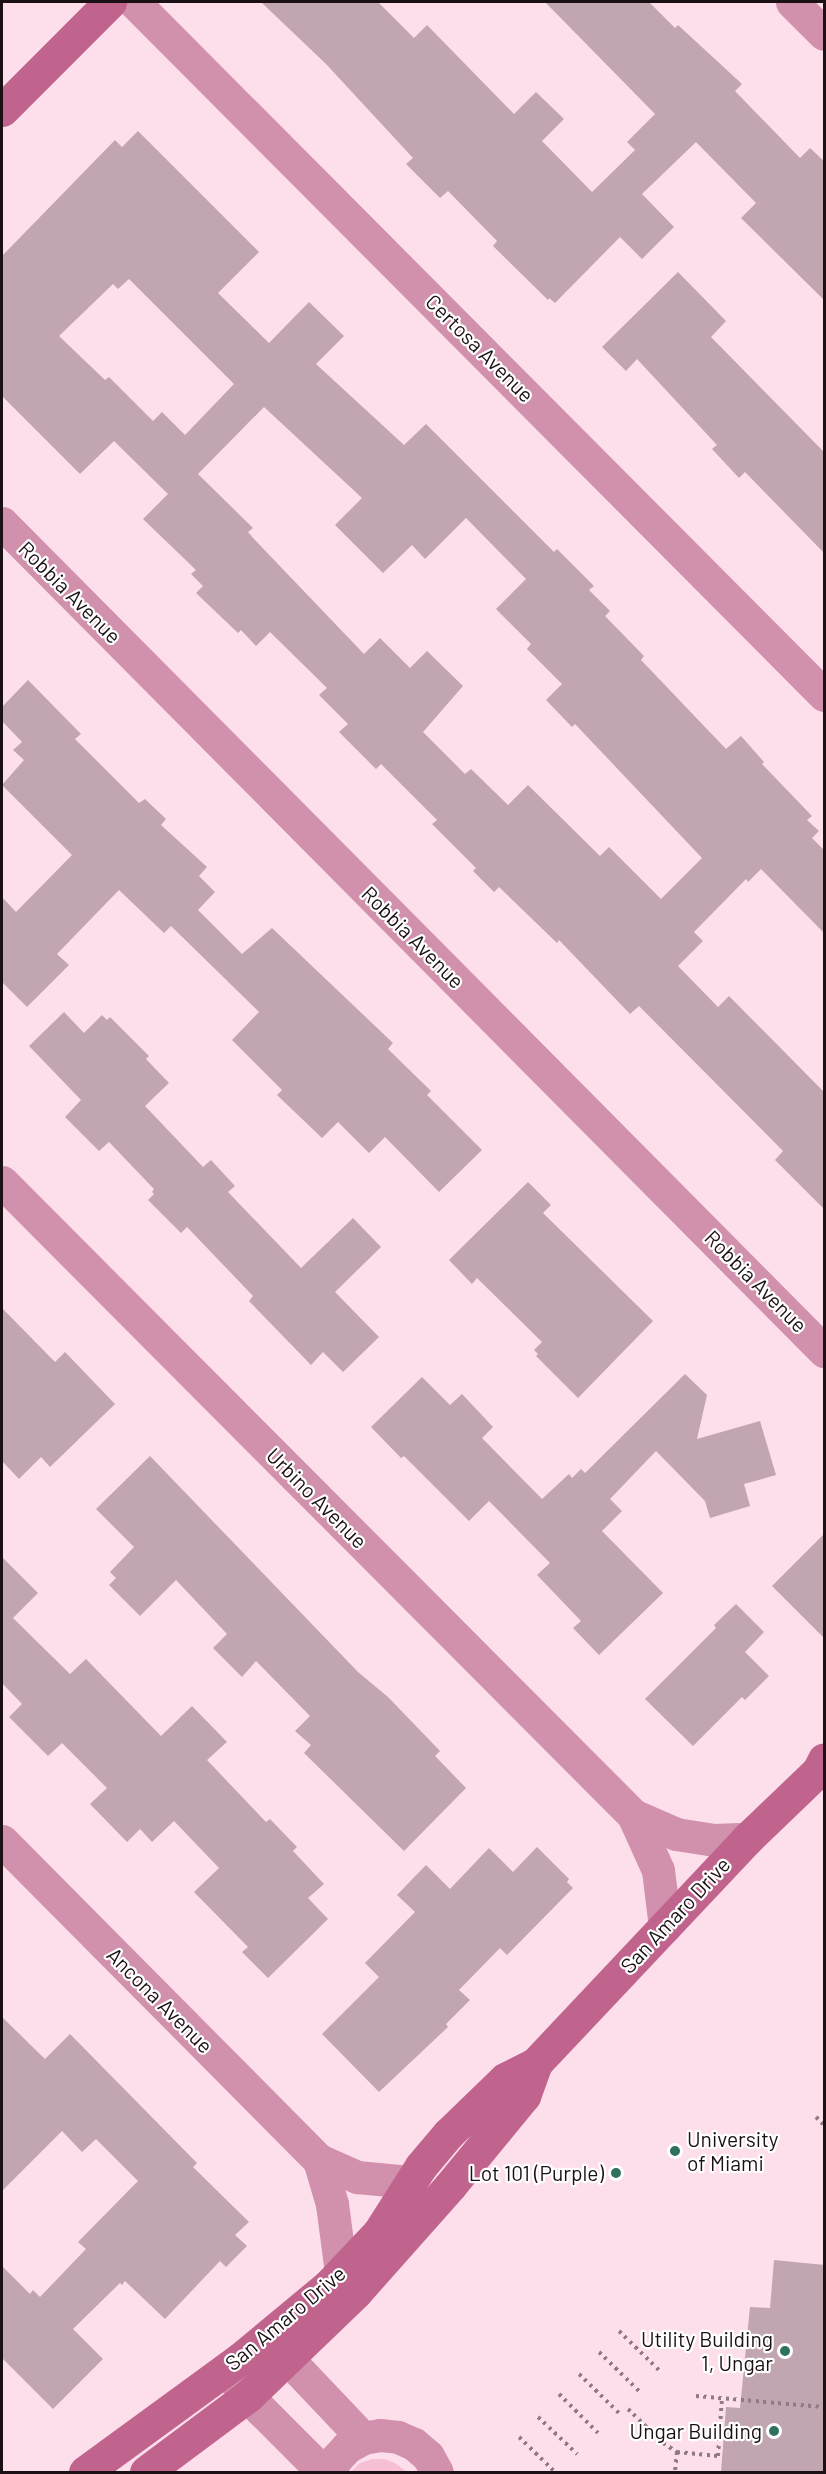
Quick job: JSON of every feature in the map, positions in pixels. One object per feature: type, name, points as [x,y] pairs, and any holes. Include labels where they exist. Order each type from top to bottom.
[{"type":"street","points":[[2,110],[110,2]]},
{"type":"street","name":"Certosa Avenue","points":[[134,2],[825,695]]},
{"type":"street","points":[[792,2],[825,34]]},
{"type":"street","name":"Robbia Avenue","points":[[2,523],[825,1351]]},
{"type":"street","name":"Urbino Avenue","points":[[2,1182],[633,1815],[658,1870],[665,1927]]},
{"type":"street","name":"San Amaro Drive","points":[[146,2472],[248,2396],[277,2348],[341,2272],[379,2232],[410,2182],[448,2134],[505,2079],[536,2063],[747,1839],[822,1766]]},
{"type":"street","name":"Urbino Avenue","points":[[633,1815],[676,1834],[713,1840],[747,1839]]},
{"type":"street","name":"Ancona Avenue","points":[[2,1840],[319,2160],[357,2177],[410,2182]]},
{"type":"street","name":"San Amaro Drive","points":[[85,2472],[225,2370],[277,2348],[380,2267],[524,2096],[536,2063]]},
{"type":"street","name":"Ancona Avenue","points":[[319,2160],[332,2204],[341,2272]]},
{"type":"street","points":[[277,2348],[363,2438]]},
{"type":"street","points":[[225,2370],[323,2472]]},
{"type":"street","points":[[329,2472],[335,2460],[347,2447],[363,2438],[380,2435],[398,2437],[414,2444],[428,2456],[437,2472]]},
{"type":"path","points":[[816,2117],[825,2125]]},
{"type":"path","points":[[619,2331],[660,2371]]},
{"type":"path","points":[[599,2352],[639,2391]]},
{"type":"path","points":[[579,2374],[619,2413]]},
{"type":"path","points":[[559,2394],[598,2433]]},
{"type":"path","points":[[696,2396],[825,2407]]},
{"type":"path","points":[[628,2409],[663,2443],[677,2452],[718,2456],[722,2398]]},
{"type":"path","points":[[538,2416],[577,2454]]},
{"type":"path","points":[[519,2437],[555,2472]]},
{"type":"path","points":[[675,2472],[677,2452]]},
{"type":"path","points":[[700,2454],[700,2460]]},
{"type":"shaded area","points":[[372,2459],[384,2459],[395,2463],[407,2472],[351,2472],[360,2463]]},
{"type":"building","points":[[261,2],[378,2],[414,38],[427,25],[514,114],[536,92],[564,119],[542,141],[592,192],[635,150],[627,142],[655,114],[545,2],[649,2],[675,28],[678,25],[742,84],[735,91],[800,158],[810,148],[825,162],[825,301],[741,218],[756,203],[696,142],[642,194],[674,227],[642,259],[620,237],[555,303],[549,298],[548,300],[493,246],[497,241],[448,191],[440,198],[406,164],[413,158],[326,64]]},
{"type":"building","points":[[138,131],[259,252],[218,293],[269,343],[309,302],[344,336],[316,364],[404,445],[426,424],[554,552],[557,549],[594,586],[589,590],[610,611],[605,616],[644,656],[641,660],[726,749],[741,736],[764,762],[762,764],[812,816],[807,820],[819,831],[812,838],[825,851],[825,934],[761,869],[748,882],[746,879],[694,932],[703,941],[678,966],[718,1007],[729,996],[825,1093],[825,1210],[775,1160],[783,1151],[639,1006],[630,1014],[559,940],[557,943],[499,887],[494,892],[473,871],[476,868],[432,824],[437,820],[381,764],[376,769],[339,732],[348,724],[319,695],[327,688],[270,632],[256,646],[241,630],[238,633],[196,593],[203,586],[191,574],[196,570],[143,519],[168,494],[114,441],[80,474],[2,396],[2,256],[115,140],[122,147]],"holes":[[[129,279],[234,384],[185,435],[162,412],[153,421],[109,377],[105,380],[59,336],[113,284],[118,289]],[[264,407],[362,498],[335,525],[383,573],[412,545],[425,559],[466,518],[526,579],[496,609],[531,644],[527,649],[562,684],[546,700],[572,727],[575,724],[702,858],[661,899],[609,847],[600,856],[528,785],[508,805],[471,769],[465,774],[423,732],[463,686],[427,651],[410,668],[380,638],[364,654],[253,538],[248,532],[253,528],[198,474]]]},
{"type":"building","points":[[678,272],[726,321],[711,337],[825,453],[825,554],[745,472],[739,478],[712,449],[717,445],[637,359],[626,371],[602,347]]},
{"type":"building","points":[[28,680],[81,734],[75,739],[139,803],[145,799],[166,819],[161,825],[207,867],[199,876],[215,892],[198,910],[242,954],[272,928],[393,1043],[388,1049],[431,1091],[427,1095],[482,1150],[439,1192],[385,1137],[369,1153],[338,1122],[322,1138],[277,1095],[282,1090],[232,1040],[259,1012],[171,926],[164,933],[119,890],[57,954],[69,965],[27,1007],[2,982],[2,897],[16,912],[72,855],[2,785],[24,760],[13,750],[22,742],[2,721],[2,707]]},
{"type":"building","points":[[64,1012],[84,1033],[102,1015],[107,1020],[110,1017],[149,1056],[146,1059],[169,1083],[145,1106],[203,1167],[211,1160],[235,1186],[228,1192],[301,1268],[353,1218],[381,1247],[335,1292],[379,1337],[343,1372],[323,1352],[311,1365],[249,1301],[253,1296],[187,1227],[181,1233],[148,1200],[154,1194],[152,1192],[154,1189],[109,1142],[99,1151],[65,1117],[81,1100],[29,1046]]},
{"type":"building","points":[[528,1182],[551,1205],[543,1213],[653,1321],[578,1398],[536,1356],[538,1354],[534,1350],[542,1342],[477,1278],[472,1284],[449,1260]]},
{"type":"building","points":[[2,1308],[55,1362],[65,1352],[115,1404],[50,1467],[41,1457],[19,1479],[2,1461]]},
{"type":"building","points":[[685,1374],[707,1395],[697,1439],[760,1421],[776,1475],[744,1484],[750,1506],[710,1518],[705,1501],[656,1451],[610,1499],[622,1511],[602,1531],[663,1593],[599,1655],[573,1628],[581,1621],[537,1575],[550,1563],[489,1501],[469,1521],[404,1456],[401,1458],[371,1427],[422,1377],[450,1405],[462,1394],[493,1427],[482,1438],[542,1499],[569,1474],[572,1478],[581,1469],[585,1473]]},
{"type":"building","points":[[150,1456],[358,1672],[388,1697],[440,1751],[435,1756],[466,1788],[404,1851],[304,1753],[311,1745],[295,1731],[310,1716],[256,1661],[242,1677],[213,1648],[227,1634],[176,1580],[140,1616],[109,1585],[116,1578],[110,1572],[134,1547],[96,1509]]},
{"type":"building","points":[[825,1533],[825,1639],[772,1586]]},
{"type":"building","points":[[2,1557],[38,1593],[13,1618],[70,1674],[86,1659],[161,1736],[192,1706],[227,1742],[207,1760],[266,1822],[270,1819],[297,1847],[293,1851],[324,1884],[308,1898],[328,1919],[268,1978],[242,1952],[248,1947],[194,1892],[219,1868],[174,1821],[152,1842],[140,1829],[127,1842],[90,1804],[107,1788],[62,1743],[48,1756],[9,1717],[22,1704],[2,1683]]},
{"type":"building","points":[[736,1604],[764,1632],[745,1652],[769,1676],[745,1700],[742,1697],[693,1746],[645,1699],[716,1628],[714,1625]]},
{"type":"building","points":[[537,1847],[569,1879],[567,1882],[573,1888],[507,1955],[500,1948],[459,1990],[470,2000],[446,2024],[448,2027],[379,2092],[322,2034],[379,1977],[365,1963],[415,1912],[397,1895],[426,1865],[450,1889],[489,1848],[513,1872]]},
{"type":"building","points":[[2,2017],[45,2059],[70,2034],[197,2163],[193,2167],[249,2222],[235,2235],[247,2246],[226,2267],[220,2261],[165,2319],[125,2281],[122,2285],[120,2283],[73,2329],[103,2359],[53,2409],[2,2358],[2,2266],[30,2294],[33,2290],[40,2297],[86,2249],[78,2242],[138,2181],[96,2139],[82,2152],[62,2131],[2,2191]]},
{"type":"building","points":[[774,2260],[825,2265],[825,2472],[721,2472],[726,2407],[740,2408],[750,2307],[770,2308]]},
{"type":"place","name":"University of Miami","points":[[675,2151]]},
{"type":"place","name":"Lot 101 (Purple)","points":[[616,2173]]},
{"type":"place","name":"Utility Building 1, Ungar","points":[[785,2351]]},
{"type":"place","name":"Ungar Building","points":[[774,2431]]}]
